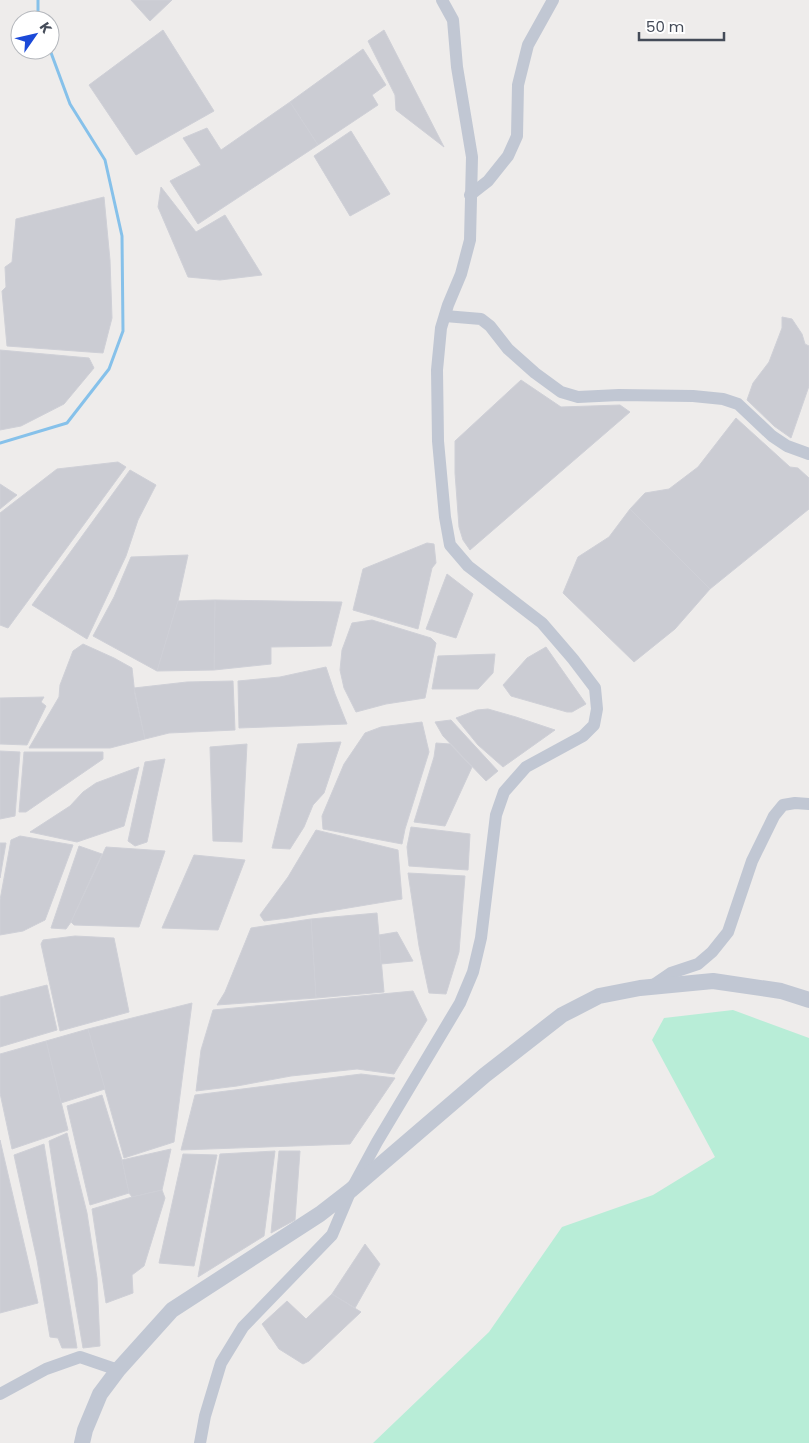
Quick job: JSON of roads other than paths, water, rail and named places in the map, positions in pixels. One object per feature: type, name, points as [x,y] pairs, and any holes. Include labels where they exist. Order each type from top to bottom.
[{"type":"street","points":[[200,1443],[205,1416],[222,1363],[243,1327],[332,1235],[351,1190],[386,1126],[460,1003],[472,972],[481,938],[496,815],[504,792],[526,767],[583,736],[594,725],[598,709],[595,688],[542,623],[468,566],[450,545],[445,517],[436,370],[445,316],[461,274],[470,240],[472,157],[457,67],[453,20],[442,0]]},
{"type":"street","points":[[470,195],[488,181],[508,156],[517,136],[518,85],[528,45],[553,0]]},
{"type":"street","points":[[445,316],[481,319],[490,326],[508,349],[535,373],[562,392],[578,397],[619,395],[693,396],[723,399],[738,404],[772,436],[787,446],[809,454]]},
{"type":"street","points":[[652,986],[671,973],[698,964],[712,952],[728,932],[752,862],[774,816],[783,805],[795,803],[809,804]]},
{"type":"street","points":[[82,1443],[85,1430],[100,1394],[118,1370],[172,1310],[312,1219],[351,1190],[485,1075],[562,1015],[600,996],[652,986],[713,981],[781,991],[809,1000]]},
{"type":"street","points":[[0,1394],[46,1369],[80,1357],[118,1370]]},
{"type":"waterway","points":[[38,0],[38,10]]},
{"type":"waterway","points":[[0,443],[67,423],[109,369],[123,331],[122,236],[105,160],[70,104],[54,60]]}]
